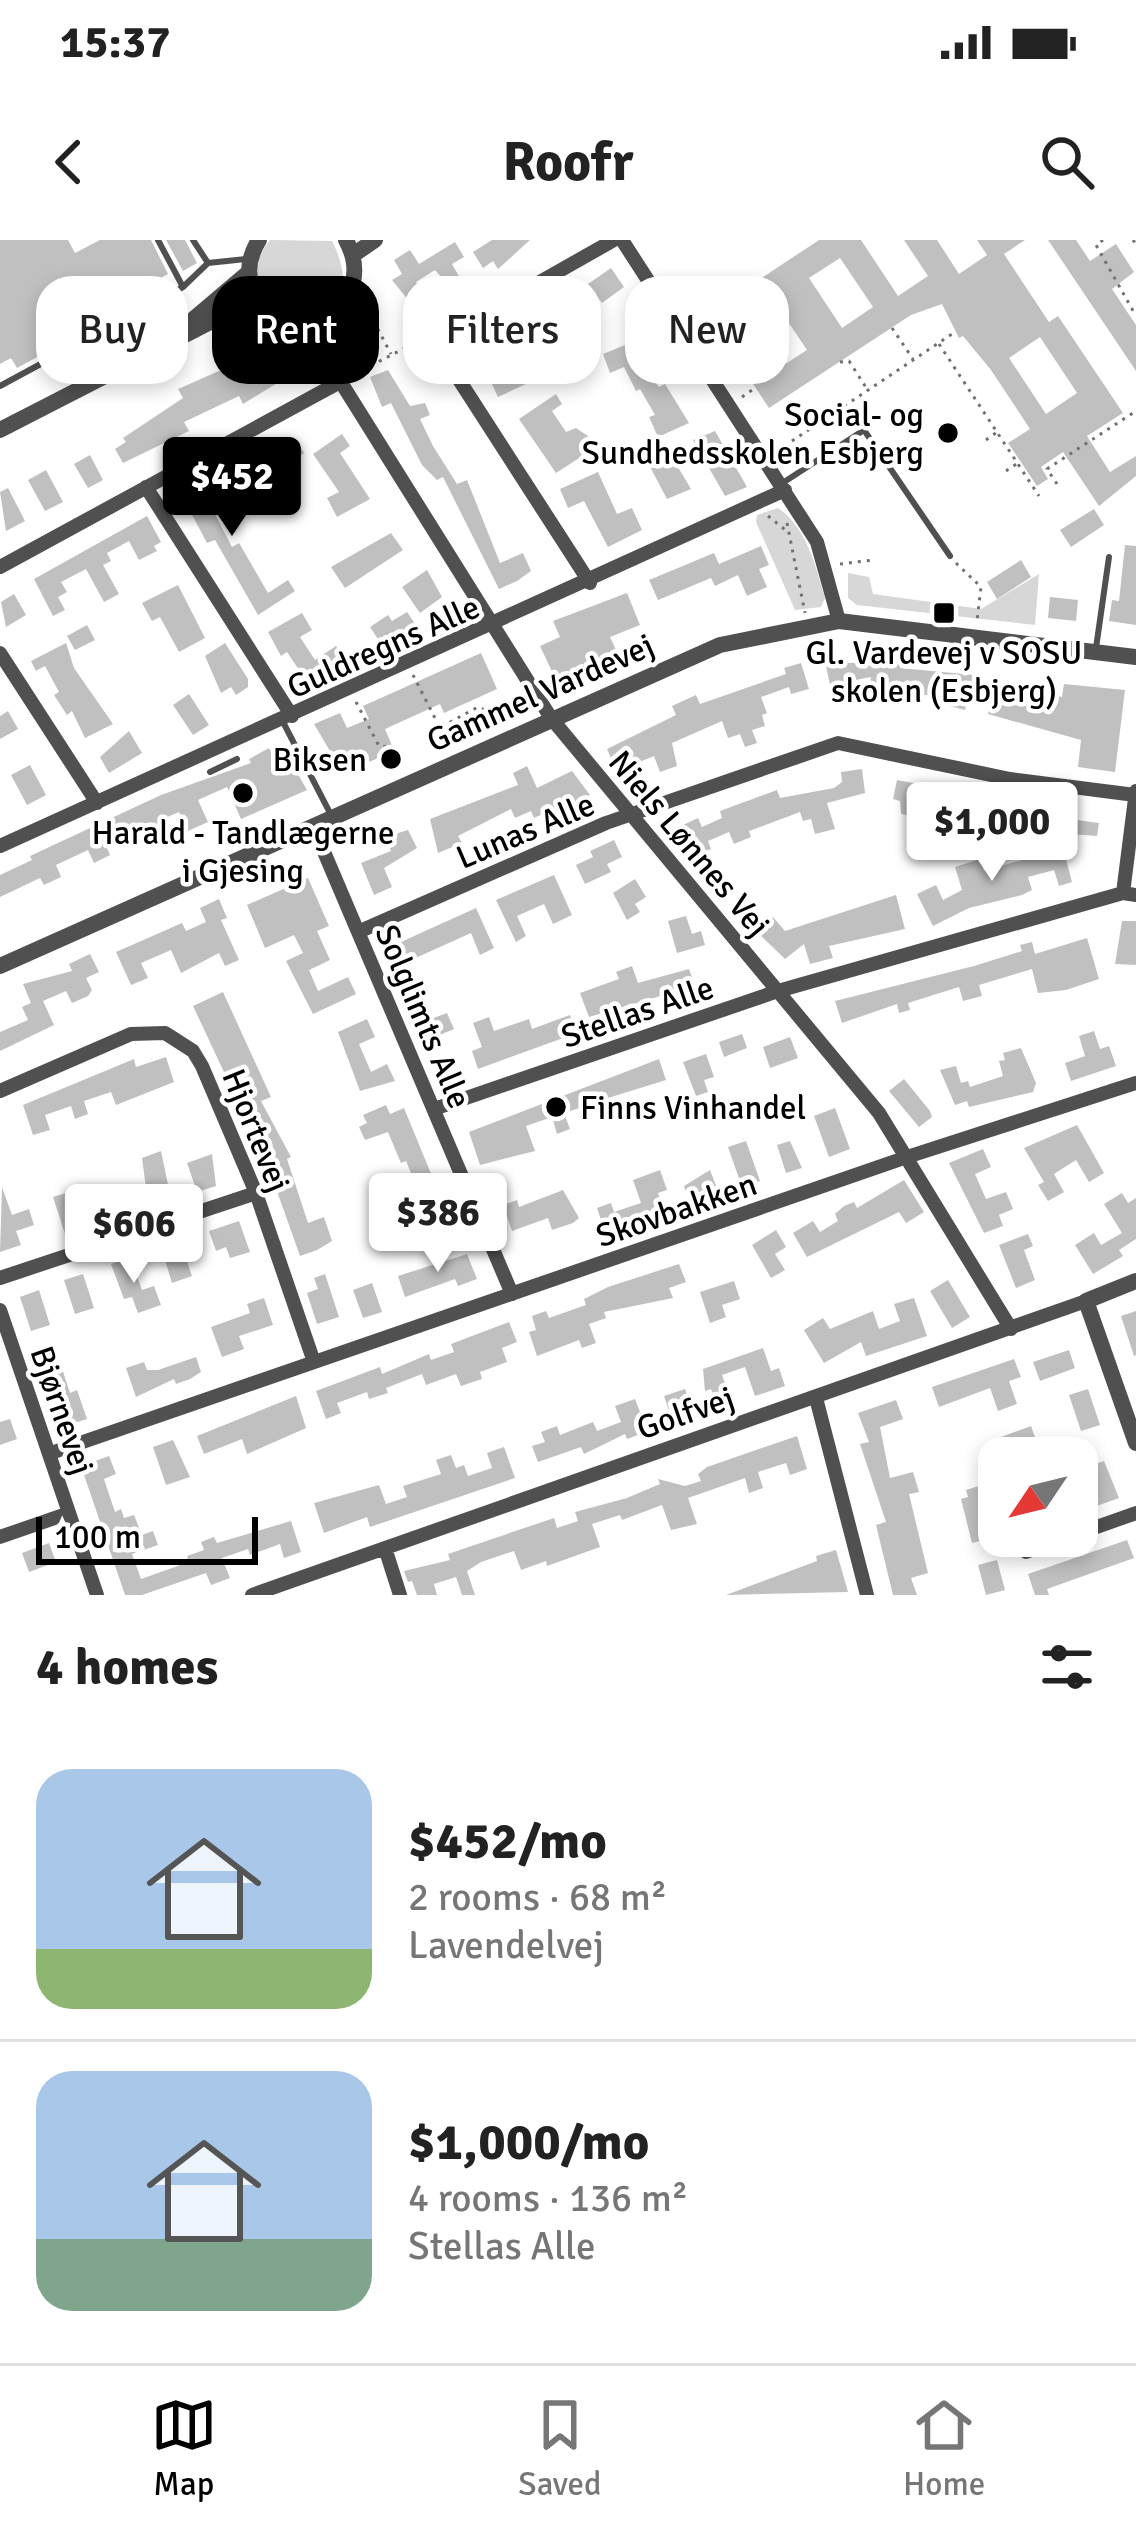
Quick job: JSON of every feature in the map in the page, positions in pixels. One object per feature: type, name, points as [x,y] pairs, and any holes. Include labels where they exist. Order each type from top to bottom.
[{"type":"street","points":[[188,324],[249,266],[260,240]]},
{"type":"street","points":[[349,247],[375,240]]},
{"type":"street","points":[[553,276],[618,240],[783,487],[826,567],[839,621]]},
{"type":"street","points":[[249,266],[251,276]]},
{"type":"street","points":[[0,430],[87,384]]},
{"type":"street","points":[[0,567],[336,384]]},
{"type":"street","name":"Niels Lønnes Vej","points":[[339,384],[551,718],[910,1156],[1012,1329]]},
{"type":"street","points":[[462,384],[590,583]]},
{"type":"street","points":[[146,487],[287,718]]},
{"type":"street","name":"Guldregns Alle","points":[[0,846],[590,583],[764,503],[783,487]]},
{"type":"street","name":"Gammel Vardevej","points":[[0,966],[720,645],[839,621],[1136,657]]},
{"type":"street","points":[[0,653],[97,803]]},
{"type":"street","name":"Lunas Alle","points":[[358,932],[606,823],[632,818],[838,743],[1010,779],[1136,792]]},
{"type":"street","points":[[1130,894],[1136,792]]},
{"type":"street","name":"Solglimts Alle","points":[[314,826],[512,1294]]},
{"type":"street","name":"Stellas Alle","points":[[434,1109],[778,991],[1130,894]]},
{"type":"street","name":"Hjortevej","points":[[0,1091],[131,1034],[165,1033],[194,1052],[256,1193],[314,1362]]},
{"type":"street","name":"Skovbakken","points":[[51,1453],[910,1156],[1136,1083]]},
{"type":"street","points":[[0,1278],[256,1193]]},
{"type":"street","name":"Golfvej","points":[[252,1595],[1012,1329],[1136,1281]]},
{"type":"street","points":[[1086,1301],[1136,1443]]},
{"type":"street","name":"Bjørnevej","points":[[0,1310],[97,1595]]},
{"type":"street","points":[[816,1398],[868,1595]]},
{"type":"street","points":[[1098,1526],[1136,1513]]},
{"type":"street","points":[[0,1537],[69,1514]]},
{"type":"street","points":[[386,1548],[400,1595]]},
{"type":"lane","points":[[158,240],[177,276]]},
{"type":"lane","points":[[193,240],[208,263]]},
{"type":"lane","points":[[188,282],[208,263],[249,266]]},
{"type":"lane","points":[[0,386],[36,367]]},
{"type":"lane","points":[[783,487],[864,430],[950,556]]},
{"type":"lane","points":[[1096,651],[1109,557]]},
{"type":"lane","points":[[287,718],[332,818]]},
{"type":"lane","points":[[216,750],[224,766]]},
{"type":"lane","points":[[210,772],[236,759]]},
{"type":"path","points":[[1102,240],[1096,245],[1136,316]]},
{"type":"path","points":[[892,328],[914,360]]},
{"type":"path","points":[[379,331],[391,354]]},
{"type":"path","points":[[764,459],[955,332]]},
{"type":"path","points":[[939,344],[1040,496]]},
{"type":"path","points":[[379,361],[403,348]]},
{"type":"path","points":[[840,362],[849,361],[868,390]]},
{"type":"path","points":[[946,376],[956,369]]},
{"type":"path","points":[[731,405],[755,388]]},
{"type":"path","points":[[967,407],[976,400]]},
{"type":"path","points":[[1057,484],[1046,469],[1136,411]]},
{"type":"path","points":[[986,440],[997,432]]},
{"type":"path","points":[[1006,471],[1018,463]]},
{"type":"path","points":[[783,487],[793,572],[805,606],[804,626]]},
{"type":"path","points":[[764,503],[772,522],[790,533]]},
{"type":"path","points":[[950,556],[980,587],[975,634]]},
{"type":"path","points":[[826,567],[873,560]]},
{"type":"path","points":[[411,674],[438,724]]},
{"type":"path","points":[[350,690],[379,746],[397,747]]},
{"type":"path","points":[[426,735],[438,724],[478,707],[484,710]]},
{"type":"shaded area","points":[[270,240],[332,241],[343,276],[257,276],[256,268]]},
{"type":"shaded area","points":[[778,508],[809,549],[825,598],[821,607],[795,610],[756,522],[757,515]]},
{"type":"shaded area","points":[[848,573],[869,577],[873,594],[981,609],[1039,574],[1035,625],[857,605],[848,598]]},
{"type":"building","points":[[0,240],[68,240],[75,253],[100,240],[151,240],[168,274],[164,276],[36,276],[36,358],[17,368],[11,358],[0,364]]},
{"type":"building","points":[[166,240],[185,240],[197,263],[183,271]]},
{"type":"building","points":[[492,240],[530,240],[498,269],[493,261],[483,268],[473,252]]},
{"type":"building","points":[[819,240],[861,240],[898,296],[928,276],[904,240],[937,240],[959,274],[987,255],[977,240],[1025,240],[1004,254],[1049,322],[1058,316],[1123,413],[1087,436],[1110,472],[1136,456],[1136,476],[1099,506],[1063,452],[1041,467],[1048,479],[1037,486],[1008,443],[1030,429],[991,370],[963,336],[959,338],[942,304],[911,315],[769,408],[753,384],[789,384],[789,362],[807,350],[789,323],[789,276],[765,276]],"holes":[[[840,258],[873,307],[842,328],[809,278]],[[1040,337],[1077,393],[1046,414],[1009,358]]]},
{"type":"building","points":[[1048,240],[1076,240],[1090,261],[1116,244],[1134,272],[1112,289],[1136,325],[1136,371]]},
{"type":"building","points":[[455,242],[464,257],[452,264],[459,276],[440,276],[435,270],[426,276],[403,276],[403,294],[392,280],[402,274],[394,260],[410,250],[419,264]]},
{"type":"building","points":[[611,268],[624,287],[602,303],[601,276]]},
{"type":"building","points":[[625,345],[625,369],[610,373],[603,354]]},
{"type":"building","points":[[388,370],[410,406],[425,403],[430,415],[420,419],[457,484],[467,480],[500,563],[523,553],[531,571],[499,589],[443,477],[437,480],[422,465],[391,403],[382,407],[373,384],[379,384],[379,374]]},
{"type":"building","points":[[212,374],[212,384],[276,384],[243,404],[239,396],[184,422],[189,431],[123,463],[115,449],[126,442],[123,438],[183,398],[178,389]]},
{"type":"building","points":[[492,384],[526,384],[498,397]]},
{"type":"building","points":[[632,384],[665,384],[689,423],[658,437],[649,417],[655,415],[640,389],[636,391]]},
{"type":"building","points":[[556,394],[562,404],[552,411],[566,432],[576,428],[588,436],[590,451],[556,473],[519,419]]},
{"type":"building","points":[[715,431],[747,487],[725,496],[693,440]]},
{"type":"building","points":[[342,434],[350,446],[340,453],[370,499],[337,517],[327,498],[339,492],[313,454]]},
{"type":"building","points":[[293,437],[304,453],[273,474],[261,456]]},
{"type":"building","points":[[669,452],[691,489],[667,499],[647,461]]},
{"type":"building","points":[[90,455],[103,480],[88,488],[74,464]]},
{"type":"building","points":[[237,467],[248,488],[231,498],[226,488],[209,503],[232,547],[239,543],[268,593],[288,580],[295,591],[258,615],[215,540],[207,543],[182,496]]},
{"type":"building","points":[[46,470],[63,502],[45,511],[28,480]]},
{"type":"building","points":[[598,472],[617,514],[632,508],[642,530],[608,547],[584,501],[568,508],[560,489]]},
{"type":"building","points":[[8,488],[25,521],[6,531],[0,492]]},
{"type":"building","points":[[1094,509],[1104,525],[1071,547],[1060,530]]},
{"type":"building","points":[[147,516],[161,542],[154,546],[157,551],[139,560],[129,541],[107,553],[111,561],[103,565],[119,594],[104,602],[86,569],[61,582],[67,592],[58,597],[65,610],[53,616],[34,579]]},
{"type":"building","points":[[391,533],[403,550],[345,588],[331,567]]},
{"type":"building","points":[[1125,545],[1136,546],[1136,625],[1109,621],[1112,600],[1119,601]]},
{"type":"building","points":[[761,546],[769,565],[759,569],[767,587],[747,596],[738,575],[715,586],[711,578],[658,600],[649,580],[714,553],[719,564]]},
{"type":"building","points":[[1021,560],[1031,577],[997,599],[987,582]]},
{"type":"building","points":[[427,570],[442,597],[420,613],[402,587]]},
{"type":"building","points":[[178,585],[205,638],[179,652],[160,617],[152,621],[142,603]]},
{"type":"building","points":[[627,593],[640,625],[610,637],[616,650],[555,678],[540,646],[560,637],[553,621]]},
{"type":"building","points":[[14,594],[26,615],[6,627],[1,602]]},
{"type":"building","points":[[1050,597],[1078,600],[1076,621],[1048,618]]},
{"type":"building","points":[[407,612],[418,628],[385,650],[370,627],[388,615],[392,621]]},
{"type":"building","points":[[302,613],[312,630],[300,637],[315,660],[336,646],[345,661],[309,685],[287,652],[281,656],[268,632]]},
{"type":"building","points":[[87,625],[95,640],[75,650],[67,636]]},
{"type":"building","points":[[66,643],[74,668],[113,724],[85,738],[72,711],[67,715],[54,695],[59,692],[45,666],[36,671],[31,661]]},
{"type":"building","points":[[225,643],[248,679],[248,687],[236,695],[231,687],[221,693],[205,656]]},
{"type":"building","points":[[481,653],[497,689],[444,713],[440,704],[385,729],[398,760],[386,765],[383,756],[343,773],[314,724],[340,713],[347,728],[369,719],[363,706]]},
{"type":"building","points":[[847,657],[848,663],[900,662],[900,668],[974,675],[965,710],[945,705],[947,698],[910,693],[911,688],[870,685],[871,677],[830,685],[826,666]]},
{"type":"building","points":[[801,663],[809,689],[791,694],[789,687],[761,697],[767,713],[762,715],[765,726],[752,730],[757,743],[745,747],[740,734],[728,738],[722,721],[672,743],[677,766],[660,772],[654,756],[625,768],[622,760],[613,763],[607,749],[676,715],[672,706],[696,695],[700,704],[786,674],[784,668]]},
{"type":"building","points":[[1064,684],[1125,690],[1115,772],[1078,767],[1081,740],[988,714],[993,693],[1028,700],[1037,698],[1039,691],[1062,697]]},
{"type":"building","points":[[189,694],[209,725],[193,735],[173,705]]},
{"type":"building","points":[[8,711],[18,729],[0,739],[0,716]]},
{"type":"building","points":[[129,731],[142,753],[109,773],[100,757]]},
{"type":"building","points":[[269,748],[283,775],[295,769],[307,790],[241,819],[227,787],[198,800],[208,822],[188,831],[179,812],[158,821],[167,840],[149,848],[139,827],[105,843],[110,855],[94,863],[88,850],[56,865],[61,877],[44,885],[40,878],[0,897],[0,875],[32,860],[30,856],[161,795],[251,763],[249,759]]},
{"type":"building","points":[[30,765],[46,795],[27,805],[11,775]]},
{"type":"building","points":[[527,766],[537,788],[572,771],[590,795],[563,813],[560,806],[534,818],[531,811],[515,818],[511,809],[458,836],[462,843],[438,853],[430,819],[518,785],[513,773]]},
{"type":"building","points":[[862,769],[865,793],[827,803],[835,829],[815,834],[811,819],[803,821],[800,812],[749,831],[751,837],[734,844],[729,832],[708,841],[711,849],[694,856],[681,826],[698,818],[702,827],[722,818],[720,811],[777,790],[780,798],[834,788],[842,782],[841,772]]},
{"type":"building","points":[[897,780],[945,789],[941,809],[919,804],[916,817],[901,814],[900,801],[893,799]]},
{"type":"building","points":[[994,802],[1019,815],[1014,827],[988,819]]},
{"type":"building","points":[[1062,818],[1099,823],[1097,836],[1060,833]]},
{"type":"building","points":[[408,830],[417,848],[384,868],[392,887],[374,895],[361,863],[391,851],[385,837]]},
{"type":"building","points":[[614,840],[622,857],[607,864],[611,872],[585,884],[576,865],[593,857],[590,851]]},
{"type":"building","points":[[1063,848],[1072,882],[1059,886],[1054,870],[1028,877],[1032,890],[969,908],[933,926],[917,894],[936,885],[943,900],[962,890],[955,867],[980,859],[984,871]]},
{"type":"building","points":[[554,875],[572,915],[553,924],[544,904],[517,916],[526,936],[516,942],[496,900]]},
{"type":"building","points":[[308,878],[329,926],[317,931],[330,960],[309,970],[318,991],[348,977],[356,994],[313,1014],[286,961],[303,953],[294,935],[265,948],[247,905]]},
{"type":"building","points":[[635,879],[646,897],[635,904],[640,912],[627,920],[613,893]]},
{"type":"building","points":[[896,895],[905,929],[829,946],[833,958],[810,964],[804,944],[785,959],[756,931],[773,917],[785,931]]},
{"type":"building","points":[[219,899],[227,918],[221,920],[239,960],[225,966],[219,953],[181,973],[171,950],[141,963],[148,978],[131,985],[116,952],[182,923],[186,931],[206,922],[200,908]]},
{"type":"building","points":[[476,908],[494,948],[480,955],[471,933],[400,965],[392,946]]},
{"type":"building","points":[[686,916],[692,934],[701,931],[705,945],[677,953],[668,921]]},
{"type":"building","points":[[1122,921],[1136,921],[1136,965],[1115,964]]},
{"type":"building","points":[[1087,938],[1099,979],[1066,990],[1038,993],[1032,969],[979,985],[982,996],[963,1001],[959,987],[908,1003],[910,1010],[899,1013],[897,1004],[842,1023],[835,1001],[974,966],[1022,951],[1020,945],[1032,942],[1035,954]]},
{"type":"building","points":[[90,954],[99,972],[86,978],[92,990],[88,996],[72,1003],[66,991],[43,1001],[54,1025],[0,1051],[0,1032],[28,1020],[22,1007],[31,1003],[23,984],[72,971],[69,964]]},
{"type":"building","points":[[632,966],[638,983],[689,969],[698,994],[677,1001],[674,992],[589,1017],[580,993],[619,979],[616,972]]},
{"type":"building","points":[[223,992],[271,1097],[261,1101],[291,1157],[287,1159],[308,1223],[324,1217],[332,1241],[300,1256],[273,1180],[278,1179],[252,1118],[247,1121],[193,1006]]},
{"type":"building","points":[[447,1013],[454,1029],[430,1039],[423,1022]]},
{"type":"building","points":[[570,1015],[577,1033],[478,1069],[472,1051],[482,1047],[473,1023],[489,1017],[494,1031],[529,1019],[532,1029]]},
{"type":"building","points":[[367,1019],[375,1037],[359,1044],[371,1072],[387,1064],[395,1081],[360,1091],[338,1032]]},
{"type":"building","points":[[1094,1031],[1100,1049],[1109,1046],[1116,1066],[1071,1081],[1065,1063],[1085,1056],[1079,1036]]},
{"type":"building","points":[[742,1034],[747,1048],[724,1057],[719,1042]]},
{"type":"building","points":[[790,1037],[798,1058],[770,1068],[763,1047]]},
{"type":"building","points":[[1021,1048],[1036,1083],[1033,1092],[969,1107],[967,1101],[955,1105],[940,1070],[956,1066],[961,1083],[968,1081],[970,1087],[1003,1076],[999,1061],[1005,1060],[1003,1053]]},
{"type":"building","points":[[706,1054],[714,1077],[704,1080],[708,1092],[696,1096],[683,1062]]},
{"type":"building","points":[[166,1057],[174,1082],[116,1105],[111,1092],[84,1101],[88,1114],[75,1119],[71,1106],[45,1115],[50,1130],[33,1135],[23,1105],[134,1059],[136,1067]]},
{"type":"building","points":[[659,1059],[666,1080],[608,1098],[613,1112],[600,1117],[595,1103],[564,1113],[570,1129],[557,1134],[552,1117],[526,1126],[535,1151],[480,1165],[469,1132]]},
{"type":"building","points":[[904,1079],[932,1117],[919,1127],[889,1091]]},
{"type":"building","points":[[386,1105],[390,1114],[404,1108],[441,1198],[410,1211],[403,1194],[417,1188],[406,1161],[401,1163],[388,1132],[365,1140],[359,1127],[367,1123],[363,1115]]},
{"type":"building","points":[[835,1108],[850,1149],[829,1157],[814,1116]]},
{"type":"building","points":[[1077,1125],[1104,1173],[1089,1182],[1076,1160],[1054,1174],[1064,1192],[1048,1201],[1038,1185],[1044,1182],[1024,1148]]},
{"type":"building","points":[[746,1141],[760,1181],[742,1187],[728,1147]]},
{"type":"building","points":[[790,1141],[802,1168],[786,1173],[777,1145]]},
{"type":"building","points":[[983,1149],[991,1167],[975,1174],[986,1199],[1006,1192],[1013,1209],[999,1215],[1003,1226],[984,1233],[949,1163]]},
{"type":"building","points":[[161,1151],[171,1199],[109,1221],[99,1191],[119,1184],[123,1196],[146,1188],[142,1158]]},
{"type":"building","points":[[212,1154],[216,1186],[197,1192],[187,1163]]},
{"type":"building","points":[[660,1170],[667,1190],[658,1193],[665,1212],[606,1235],[597,1208],[611,1203],[614,1212],[641,1203],[633,1180]]},
{"type":"building","points":[[710,1170],[720,1196],[691,1206],[684,1186]]},
{"type":"building","points":[[904,1180],[924,1212],[906,1223],[899,1212],[807,1257],[793,1233],[813,1221],[820,1232],[838,1221],[835,1214],[844,1206],[854,1202],[857,1208]]},
{"type":"building","points":[[2,1187],[12,1215],[29,1209],[34,1225],[16,1231],[21,1245],[0,1252]]},
{"type":"building","points":[[563,1190],[579,1218],[573,1223],[552,1230],[548,1218],[512,1231],[503,1205],[517,1200],[519,1207]]},
{"type":"building","points":[[72,1191],[84,1228],[65,1234],[53,1197]]},
{"type":"building","points":[[1122,1193],[1128,1203],[1136,1198],[1136,1239],[1119,1250],[1123,1256],[1093,1274],[1075,1245],[1094,1233],[1101,1245],[1122,1233],[1104,1204]]},
{"type":"building","points":[[239,1221],[250,1252],[230,1258],[226,1247],[216,1251],[209,1231]]},
{"type":"building","points":[[776,1230],[786,1247],[775,1254],[785,1270],[771,1278],[752,1245]]},
{"type":"building","points":[[1028,1234],[1033,1246],[1024,1250],[1035,1280],[1016,1288],[999,1245]]},
{"type":"building","points":[[180,1241],[192,1276],[172,1283],[161,1247]]},
{"type":"building","points":[[467,1254],[477,1279],[458,1286],[455,1279],[405,1297],[398,1276]]},
{"type":"building","points":[[130,1257],[142,1290],[154,1286],[161,1305],[138,1313],[132,1297],[124,1299],[111,1264]]},
{"type":"building","points":[[679,1264],[686,1282],[669,1288],[673,1298],[604,1312],[606,1318],[589,1324],[596,1343],[582,1348],[579,1340],[537,1356],[529,1332],[536,1330],[532,1316],[546,1311],[549,1318],[586,1305],[584,1299],[608,1287]]},
{"type":"building","points":[[83,1274],[94,1308],[75,1314],[64,1280]]},
{"type":"building","points":[[325,1274],[339,1317],[317,1324],[307,1293],[318,1289],[314,1278]]},
{"type":"building","points":[[948,1280],[970,1317],[952,1328],[930,1291]]},
{"type":"building","points":[[734,1281],[740,1299],[722,1305],[726,1317],[710,1323],[700,1292]]},
{"type":"building","points":[[372,1283],[382,1312],[363,1318],[353,1290]]},
{"type":"building","points":[[39,1290],[50,1325],[31,1331],[20,1297]]},
{"type":"building","points":[[264,1298],[273,1325],[239,1336],[244,1349],[222,1357],[211,1327],[250,1313],[247,1304]]},
{"type":"building","points":[[914,1298],[927,1336],[866,1356],[861,1342],[824,1363],[804,1330],[823,1318],[830,1329],[873,1311],[879,1329],[900,1321],[894,1304]]},
{"type":"building","points":[[1136,1311],[1136,1355],[1134,1356],[1121,1316]]},
{"type":"building","points":[[509,1322],[517,1342],[502,1348],[507,1362],[480,1372],[482,1379],[461,1386],[456,1374],[426,1385],[422,1374],[386,1388],[388,1393],[369,1399],[367,1392],[337,1403],[341,1413],[326,1419],[316,1391],[380,1367],[382,1374],[429,1354],[431,1360],[454,1352],[451,1344]]},
{"type":"building","points":[[763,1348],[771,1371],[779,1368],[785,1386],[755,1396],[745,1367],[722,1375],[732,1403],[718,1408],[711,1389],[705,1391],[703,1369]]},
{"type":"building","points":[[1069,1350],[1075,1368],[1040,1381],[1033,1362]]},
{"type":"building","points":[[57,1353],[70,1393],[77,1390],[87,1419],[68,1425],[39,1359]]},
{"type":"building","points":[[196,1357],[201,1372],[136,1397],[126,1368],[144,1362],[147,1370],[158,1370]]},
{"type":"building","points":[[1014,1359],[1021,1377],[1009,1381],[1017,1404],[998,1411],[990,1388],[939,1407],[932,1387]]},
{"type":"building","points":[[685,1389],[691,1406],[670,1414],[664,1396]]},
{"type":"building","points":[[1088,1389],[1100,1425],[1081,1431],[1069,1395]]},
{"type":"building","points":[[296,1396],[306,1428],[247,1454],[242,1439],[204,1454],[197,1436]]},
{"type":"building","points":[[635,1399],[642,1417],[651,1414],[657,1428],[627,1439],[625,1434],[584,1454],[581,1447],[538,1462],[532,1446],[545,1442],[541,1432],[557,1426],[560,1435],[593,1422],[597,1431],[621,1422],[615,1406]]},
{"type":"building","points":[[896,1400],[903,1419],[880,1427],[890,1478],[913,1472],[919,1492],[909,1494],[928,1573],[911,1578],[917,1595],[893,1595],[876,1525],[886,1522],[860,1444],[869,1442],[858,1413]]},
{"type":"building","points":[[10,1419],[17,1439],[0,1445],[0,1422]]},
{"type":"building","points":[[1031,1426],[1035,1437],[1001,1437]]},
{"type":"building","points":[[797,1436],[807,1469],[790,1475],[786,1463],[758,1472],[763,1488],[749,1493],[745,1478],[688,1498],[697,1524],[671,1530],[662,1505],[622,1520],[620,1515],[592,1524],[600,1547],[547,1566],[546,1561],[521,1570],[514,1551],[481,1562],[467,1571],[475,1595],[462,1595],[456,1577],[434,1584],[437,1595],[417,1595],[404,1571],[450,1560],[448,1554],[554,1518],[557,1528],[578,1521],[575,1512],[627,1498],[660,1484],[658,1479],[685,1486],[701,1481],[698,1474],[707,1467]]},
{"type":"building","points":[[173,1440],[190,1477],[166,1485],[153,1447]]},
{"type":"building","points":[[504,1447],[515,1478],[370,1527],[367,1517],[324,1533],[314,1503],[379,1485],[386,1504],[407,1497],[403,1486],[441,1474],[436,1460],[451,1455],[456,1468],[464,1465],[468,1476],[492,1468],[487,1453]]},
{"type":"building","points":[[109,1456],[116,1474],[104,1479],[115,1512],[121,1509],[124,1518],[134,1515],[142,1535],[153,1531],[158,1545],[132,1554],[141,1579],[189,1562],[187,1556],[204,1550],[201,1542],[214,1537],[217,1543],[291,1521],[301,1552],[284,1558],[280,1544],[250,1555],[248,1549],[222,1558],[230,1578],[211,1585],[206,1573],[142,1595],[125,1595],[81,1466]]},
{"type":"building","points":[[1104,1461],[1119,1498],[1098,1505],[1098,1463]]},
{"type":"building","points":[[978,1486],[978,1542],[972,1543],[961,1499],[968,1497],[966,1490]]},
{"type":"building","points":[[1127,1540],[1134,1558],[1047,1589],[1049,1595],[1035,1595],[1028,1574],[1078,1557],[1098,1557],[1098,1550]]},
{"type":"building","points":[[49,1543],[56,1562],[29,1572],[22,1553]]},
{"type":"building","points":[[836,1550],[848,1592],[726,1595],[817,1561],[816,1556]]},
{"type":"building","points":[[997,1560],[1005,1590],[986,1595],[978,1565]]},
{"type":"place","name":"Social- og Sundhedsskolen Esbjerg","points":[[948,433]]},
{"type":"place","name":"Gl. Vardevej v SOSU skolen (Esbjerg)","points":[[944,613]]},
{"type":"place","name":"Biksen","points":[[391,759]]},
{"type":"place","name":"Harald - Tandlægerne i Gjesing","points":[[243,793]]},
{"type":"place","name":"Finns Vinhandel","points":[[556,1107]]}]
